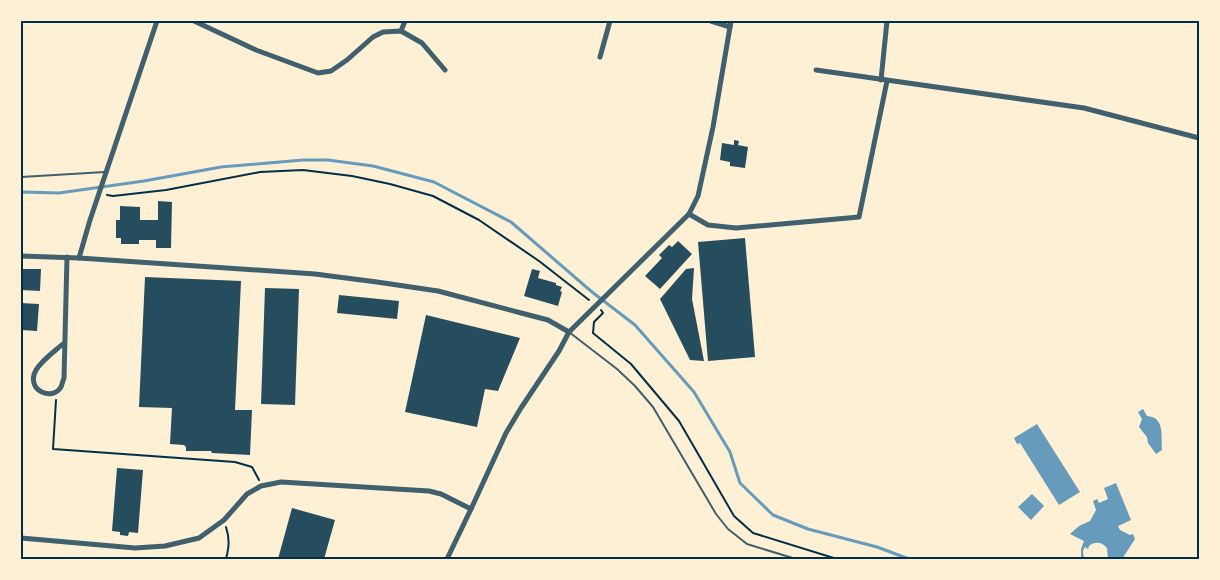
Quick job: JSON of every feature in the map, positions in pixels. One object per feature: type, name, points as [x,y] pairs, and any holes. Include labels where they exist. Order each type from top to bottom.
[{"type":"street","points":[[79,258],[105,172],[157,21]]},
{"type":"street","points":[[194,21],[256,50],[318,73],[331,71],[373,37],[383,32],[401,31],[422,43],[445,70]]},
{"type":"street","points":[[401,31],[405,21]]},
{"type":"street","points":[[600,57],[610,21]]},
{"type":"street","points":[[447,559],[506,434],[569,332],[689,214],[698,196],[713,127],[730,24],[711,21]]},
{"type":"street","points":[[689,214],[708,225],[736,228],[859,217],[884,80],[887,21]]},
{"type":"street","points":[[816,70],[1084,108],[1199,138]]},
{"type":"street","points":[[21,256],[67,257],[315,274],[387,283],[438,291],[548,320],[569,332]]},
{"type":"street","points":[[63,343],[37,369],[34,386],[39,392],[57,391],[61,387],[63,378],[67,257]]},
{"type":"street","points":[[21,538],[135,548],[165,546],[199,538],[224,520],[247,494],[261,486],[281,482],[429,491],[441,494],[471,509]]},
{"type":"lane","points":[[21,177],[105,172]]},
{"type":"lane","points":[[569,332],[617,369],[653,407],[716,514],[728,529],[747,544],[796,559]]},
{"type":"path","points":[[99,193],[113,196],[123,195],[166,190],[260,172],[303,170],[352,176],[433,196],[479,220],[598,304],[603,313],[594,322],[592,333],[631,364],[679,421],[734,516],[753,533],[837,559]]},
{"type":"path","points":[[57,391],[53,449],[235,462],[252,467],[261,486]]},
{"type":"path","points":[[224,520],[230,545],[226,559]]},
{"type":"water","points":[[1143,409],[1147,416],[1157,420],[1161,428],[1162,450],[1156,454],[1139,427],[1142,419],[1138,412]]},
{"type":"water","points":[[1037,424],[1080,492],[1059,505],[1020,443],[1017,444],[1014,438]]},
{"type":"water","points":[[1116,483],[1131,520],[1118,526],[1120,530],[1130,535],[1133,534],[1135,539],[1122,559],[1108,559],[1107,548],[1103,544],[1096,543],[1091,544],[1088,549],[1085,547],[1084,559],[1081,559],[1084,541],[1070,534],[1079,526],[1090,521],[1096,510],[1093,501],[1097,499],[1099,503],[1108,499],[1104,488]]},
{"type":"water","points":[[1032,494],[1044,506],[1031,520],[1018,507]]},
{"type":"building","points":[[734,140],[739,141],[738,145],[748,147],[745,168],[730,166],[730,162],[720,160],[722,143],[734,145]]},
{"type":"building","points":[[158,201],[172,202],[171,248],[156,248],[156,240],[139,240],[139,244],[121,244],[121,238],[116,238],[116,220],[120,220],[120,206],[140,207],[140,220],[158,220]]},
{"type":"building","points":[[745,238],[755,357],[708,361],[698,242]]},
{"type":"building","points":[[678,241],[692,254],[660,289],[645,276],[662,258],[659,255],[669,245],[672,247]]},
{"type":"building","points":[[694,268],[692,299],[704,361],[690,360],[660,299],[686,269]]},
{"type":"building","points":[[21,269],[41,269],[40,291],[21,290]]},
{"type":"building","points":[[532,269],[540,271],[538,278],[562,287],[558,306],[524,296]]},
{"type":"building","points":[[145,277],[241,281],[235,410],[252,410],[250,455],[186,451],[184,445],[170,444],[172,408],[139,407]]},
{"type":"building","points":[[265,288],[299,289],[295,405],[261,404]]},
{"type":"building","points":[[339,295],[399,301],[397,319],[337,313]]},
{"type":"building","points":[[21,303],[39,304],[37,331],[21,330]]},
{"type":"building","points":[[426,315],[520,338],[498,391],[485,389],[477,427],[405,412]]},
{"type":"building","points":[[117,468],[143,470],[138,533],[129,532],[128,536],[112,531]]},
{"type":"building","points":[[292,508],[335,520],[324,559],[278,559]]},
{"type":"waterway","points":[[21,192],[59,193],[221,167],[303,160],[328,160],[373,166],[434,182],[511,222],[592,292],[635,325],[694,392],[730,452],[740,483],[773,515],[808,529],[877,547],[909,559]]}]
